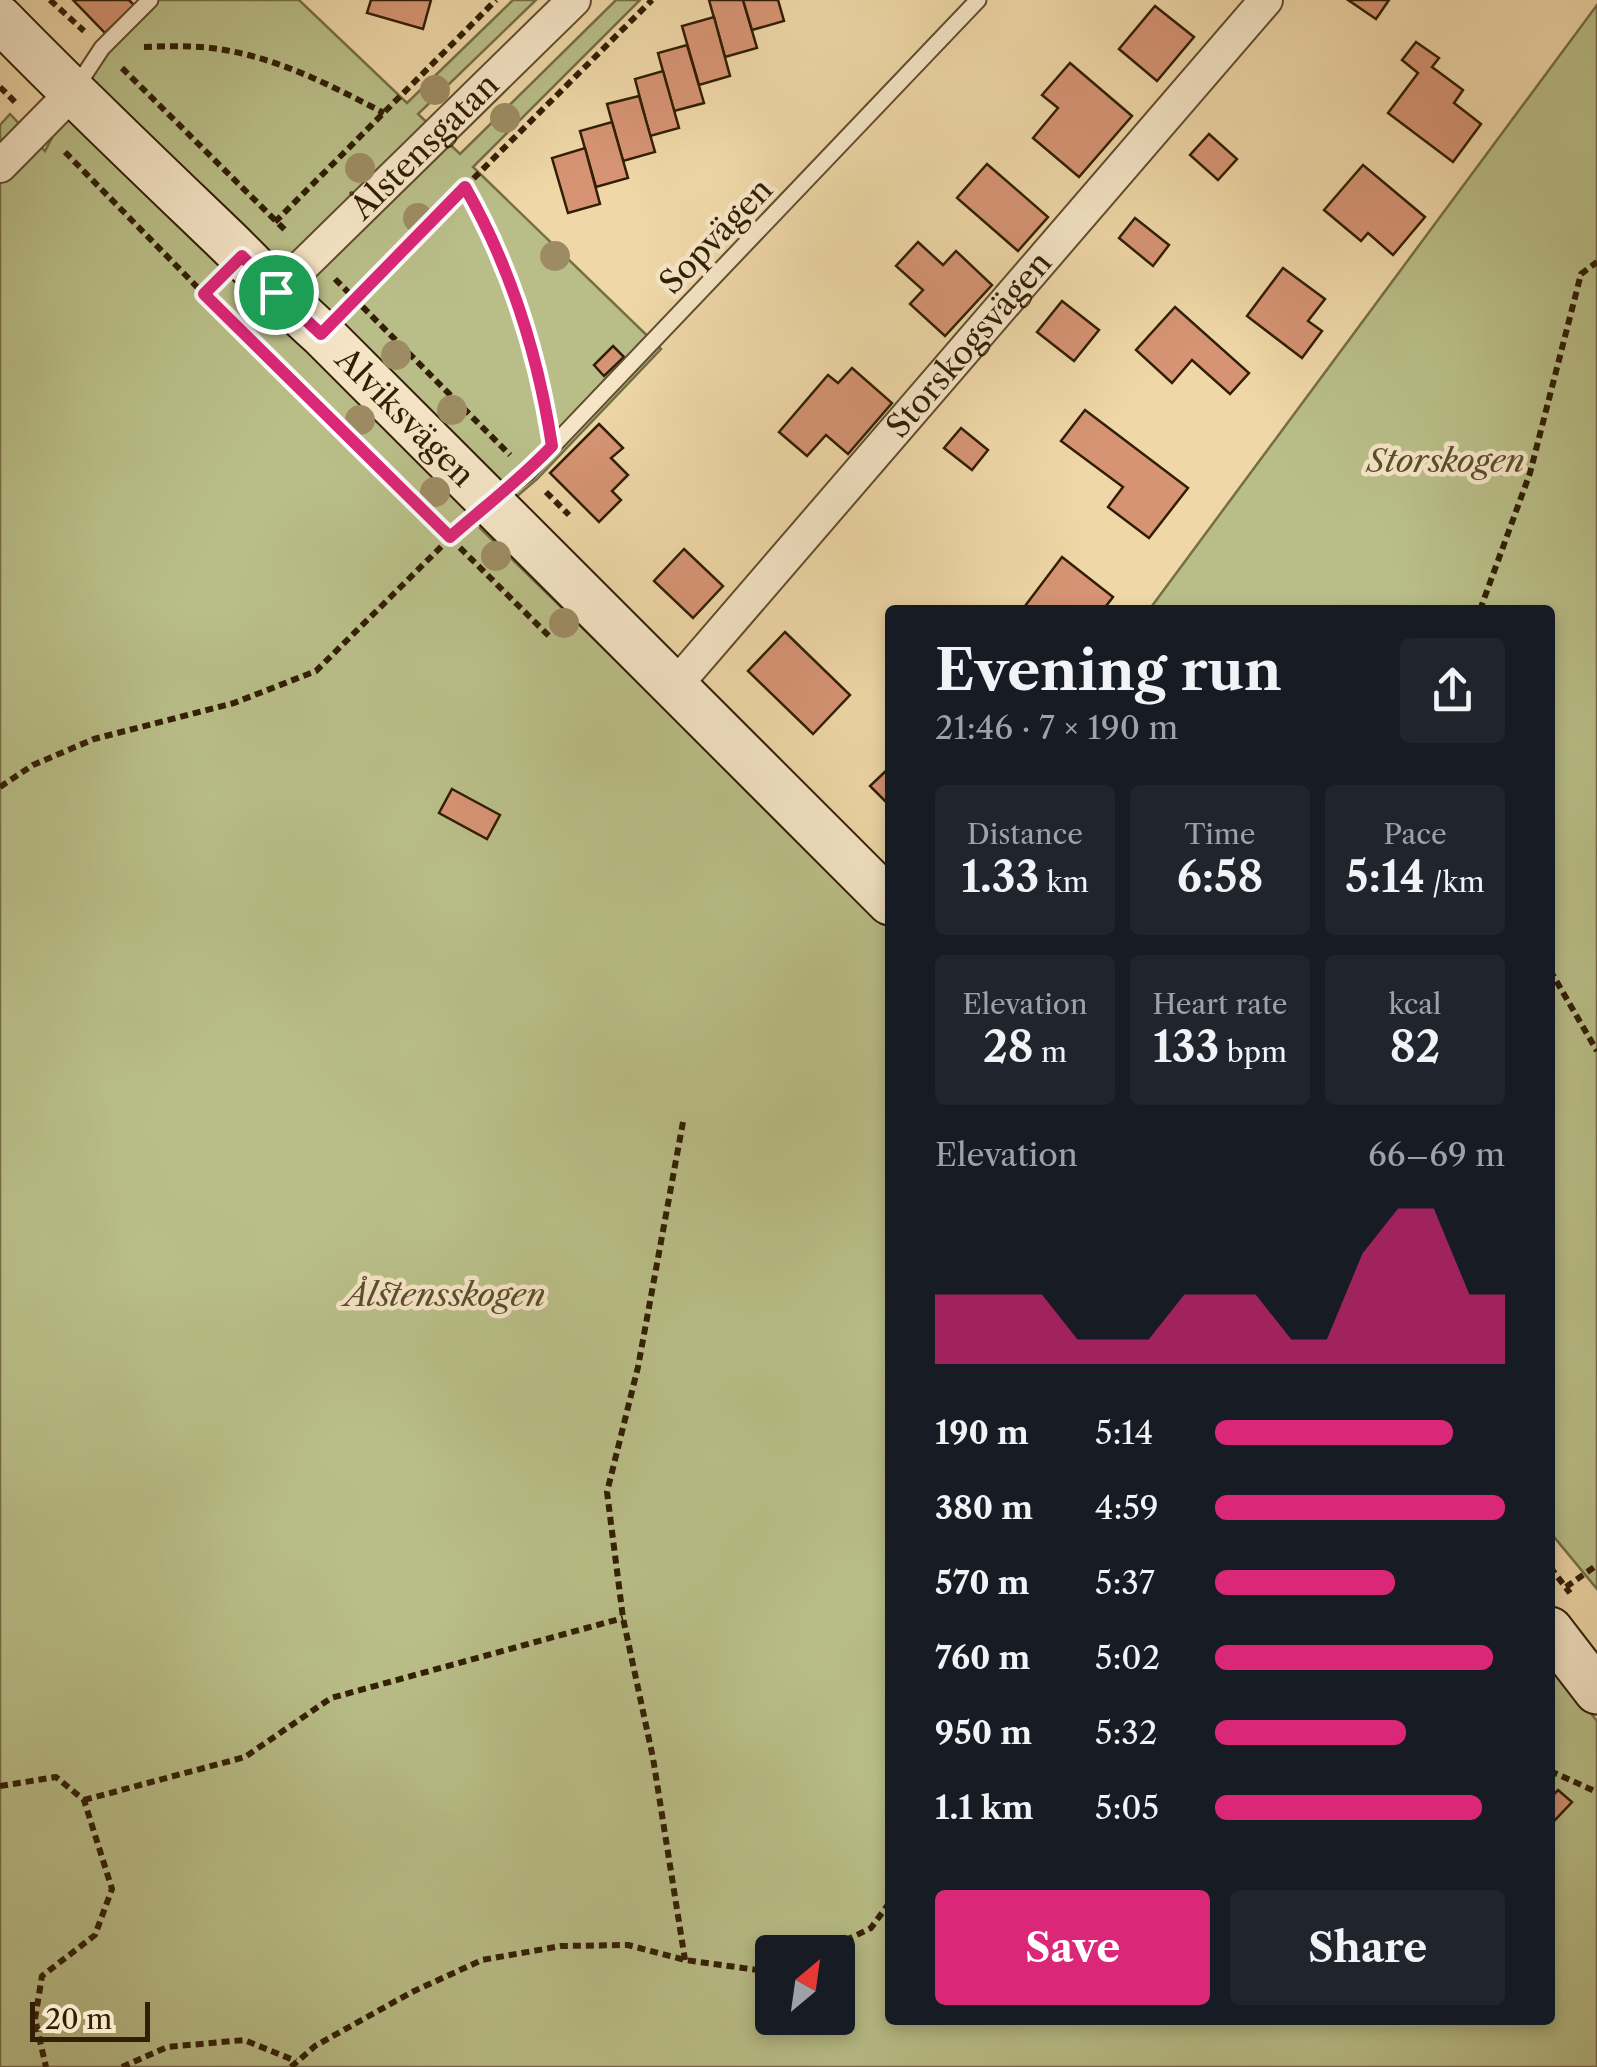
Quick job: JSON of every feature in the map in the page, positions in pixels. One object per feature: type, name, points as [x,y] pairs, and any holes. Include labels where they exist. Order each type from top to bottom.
[{"type":"street","name":"Ålstensgatan","points":[[276,292],[574,0]]},
{"type":"street","name":"Storskogsvägen","points":[[674,687],[1266,0]]},
{"type":"street","name":"Alviksvägen","points":[[0,19],[885,897]]},
{"type":"street","points":[[0,166],[72,93]]},
{"type":"street","points":[[1555,1636],[1597,1691]]},
{"type":"lane","points":[[72,93],[102,48],[150,0]]},
{"type":"lane","name":"Sopvägen","points":[[488,503],[528,472],[978,0]]},
{"type":"path","points":[[204,294],[496,0]]},
{"type":"path","points":[[321,334],[652,0]]},
{"type":"path","points":[[102,48],[178,46],[230,50],[279,64],[384,113]]},
{"type":"path","points":[[40,126],[549,636]]},
{"type":"path","points":[[465,187],[490,230],[515,292],[532,343],[552,446]]},
{"type":"path","points":[[1482,605],[1530,472],[1581,274],[1597,262]]},
{"type":"path","points":[[0,787],[33,765],[94,739],[234,702],[316,670],[488,503]]},
{"type":"path","points":[[1555,979],[1597,1050]]},
{"type":"path","points":[[683,1122],[638,1367],[607,1492],[623,1618],[653,1758],[685,1960]]},
{"type":"path","points":[[1566,1588],[1597,1565]]},
{"type":"path","points":[[84,1800],[245,1757],[330,1698],[623,1618]]},
{"type":"path","points":[[1555,1773],[1597,1792]]},
{"type":"path","points":[[0,1786],[56,1777],[84,1800],[112,1889],[95,1935],[42,1976],[35,2019],[46,2067]]},
{"type":"path","points":[[855,1936],[871,1928],[885,1909]]},
{"type":"path","points":[[122,2067],[167,2046],[244,2040],[294,2064],[315,2046],[412,1992],[482,1960],[561,1946],[628,1946],[685,1960],[755,1970]]},
{"type":"green space","name":"Ålstensskogen","points":[[143,0],[299,0],[407,103],[513,0],[536,0],[418,114],[460,154],[616,0],[640,0],[473,167],[661,349],[537,479],[480,528],[885,923],[885,2025],[1555,2025],[1555,1667],[1597,1721],[1597,2067],[0,2067],[0,125],[10,114],[45,151],[101,43]]},
{"type":"green space","name":"Storskogen","points":[[1597,5],[1597,1589],[1555,1538],[1555,605],[1153,605]]},
{"type":"building","points":[[73,0],[129,0],[134,5],[105,33]]},
{"type":"building","points":[[371,0],[431,0],[423,29],[367,13]]},
{"type":"building","points":[[709,0],[743,0],[757,48],[725,57]]},
{"type":"building","points":[[743,0],[778,0],[784,21],[752,30]]},
{"type":"building","points":[[1348,0],[1389,0],[1376,19]]},
{"type":"building","points":[[1155,6],[1194,37],[1157,81],[1119,49]]},
{"type":"building","points":[[714,17],[730,76],[699,85],[682,26]]},
{"type":"building","points":[[1416,42],[1439,58],[1432,67],[1463,90],[1454,103],[1481,124],[1453,162],[1388,113],[1418,73],[1402,60]]},
{"type":"building","points":[[687,45],[704,103],[674,111],[658,53]]},
{"type":"building","points":[[1070,63],[1132,116],[1079,177],[1033,138],[1058,108],[1042,95]]},
{"type":"building","points":[[663,71],[679,128],[650,136],[635,79]]},
{"type":"building","points":[[639,96],[655,152],[623,161],[607,104]]},
{"type":"building","points":[[612,122],[628,178],[596,187],[580,131]]},
{"type":"building","points":[[1209,134],[1237,159],[1218,180],[1190,155]]},
{"type":"building","points":[[585,148],[600,204],[568,213],[552,158]]},
{"type":"building","points":[[987,164],[1048,217],[1018,251],[957,198]]},
{"type":"building","points":[[1363,165],[1425,217],[1393,255],[1368,233],[1361,241],[1324,210]]},
{"type":"building","points":[[1135,218],[1169,245],[1153,266],[1119,238]]},
{"type":"building","points":[[918,242],[943,265],[956,251],[992,285],[945,336],[910,304],[923,290],[896,266]]},
{"type":"building","points":[[1283,268],[1325,299],[1308,321],[1322,331],[1302,358],[1247,316]]},
{"type":"building","points":[[1062,301],[1099,330],[1074,361],[1037,332]]},
{"type":"building","points":[[1175,307],[1249,373],[1230,394],[1192,360],[1172,383],[1136,350]]},
{"type":"building","points":[[613,346],[624,357],[604,376],[594,365]]},
{"type":"building","points":[[852,368],[892,403],[848,454],[826,435],[807,456],[779,432],[828,375],[838,383]]},
{"type":"building","points":[[1085,410],[1188,488],[1149,538],[1108,507],[1123,487],[1061,441]]},
{"type":"building","points":[[599,424],[623,448],[611,458],[628,475],[612,491],[621,500],[599,522],[550,473]]},
{"type":"building","points":[[961,428],[988,450],[972,470],[944,448]]},
{"type":"building","points":[[684,549],[723,586],[693,618],[654,581]]},
{"type":"building","points":[[1062,557],[1113,597],[1107,605],[1026,605]]},
{"type":"building","points":[[785,632],[850,695],[813,734],[748,671]]},
{"type":"building","points":[[885,772],[885,801],[870,786]]},
{"type":"building","points":[[452,789],[500,815],[487,839],[439,813]]},
{"type":"building","points":[[1558,1790],[1572,1802],[1555,1820]]},
{"type":"route","points":[[465,187],[490,230],[532,343],[552,446],[528,472],[450,537],[204,294],[242,256],[276,292],[321,334],[465,187]]}]
